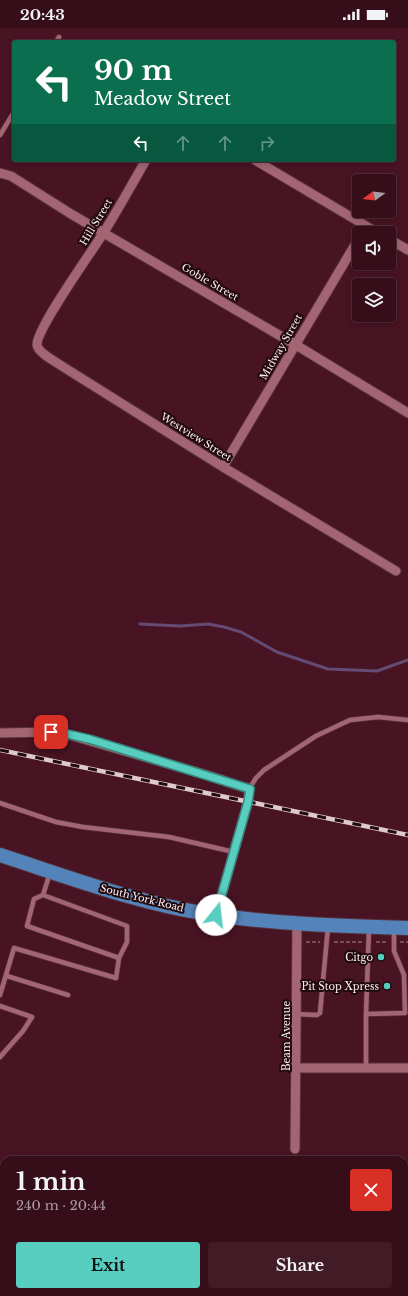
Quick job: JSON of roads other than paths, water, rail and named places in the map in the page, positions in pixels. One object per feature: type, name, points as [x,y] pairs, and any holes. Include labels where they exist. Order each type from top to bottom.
[{"type":"main road","name":"South York Road","points":[[0,855],[105,889],[154,902],[216,915],[297,923],[401,928]]},
{"type":"street","name":"Hill Street","points":[[63,295],[104,232],[145,162]]},
{"type":"street","points":[[258,162],[358,226]]},
{"type":"street","name":"Goble Street","points":[[0,173],[11,176],[71,214],[296,345],[408,413]]},
{"type":"street","points":[[396,243],[408,250]]},
{"type":"street","name":"Midway Street","points":[[223,467],[352,250]]},
{"type":"street","name":"Westview Street","points":[[63,295],[38,339],[38,348],[41,352],[223,467],[396,571]]},
{"type":"street","points":[[0,733],[63,733],[250,789],[248,802],[216,915]]},
{"type":"street","name":"Beam Avenue","points":[[295,1149],[297,1068],[297,923]]},
{"type":"street","points":[[297,1068],[408,1068]]},
{"type":"lane","points":[[57,40],[59,36]]},
{"type":"lane","points":[[0,135],[12,115]]},
{"type":"lane","points":[[250,789],[256,778],[264,770],[316,736],[350,720],[378,717],[408,720]]},
{"type":"lane","points":[[0,803],[56,822],[169,838],[234,852]]},
{"type":"lane","points":[[50,871],[43,895],[34,900],[27,926],[118,958]]},
{"type":"lane","points":[[0,995],[7,976],[14,948],[116,978],[118,958],[127,942],[127,926],[43,895]]},
{"type":"lane","points":[[296,1014],[317,1015],[320,1013],[328,924]]},
{"type":"lane","points":[[366,1068],[366,1014],[370,927]]},
{"type":"lane","points":[[366,1014],[405,1013],[404,975],[394,951],[401,928]]},
{"type":"lane","points":[[7,976],[68,995]]},
{"type":"lane","points":[[0,1006],[32,1017],[23,1031],[0,1057]]},
{"type":"waterway","points":[[140,624],[180,626],[208,624],[224,627],[241,632],[277,652],[328,669],[377,671],[408,660]]},
{"type":"railway","points":[[0,750],[408,835]]},
{"type":"place","name":"Citgo","points":[[381,957]]},
{"type":"place","name":"Pit Stop Xpress","points":[[387,986]]}]
